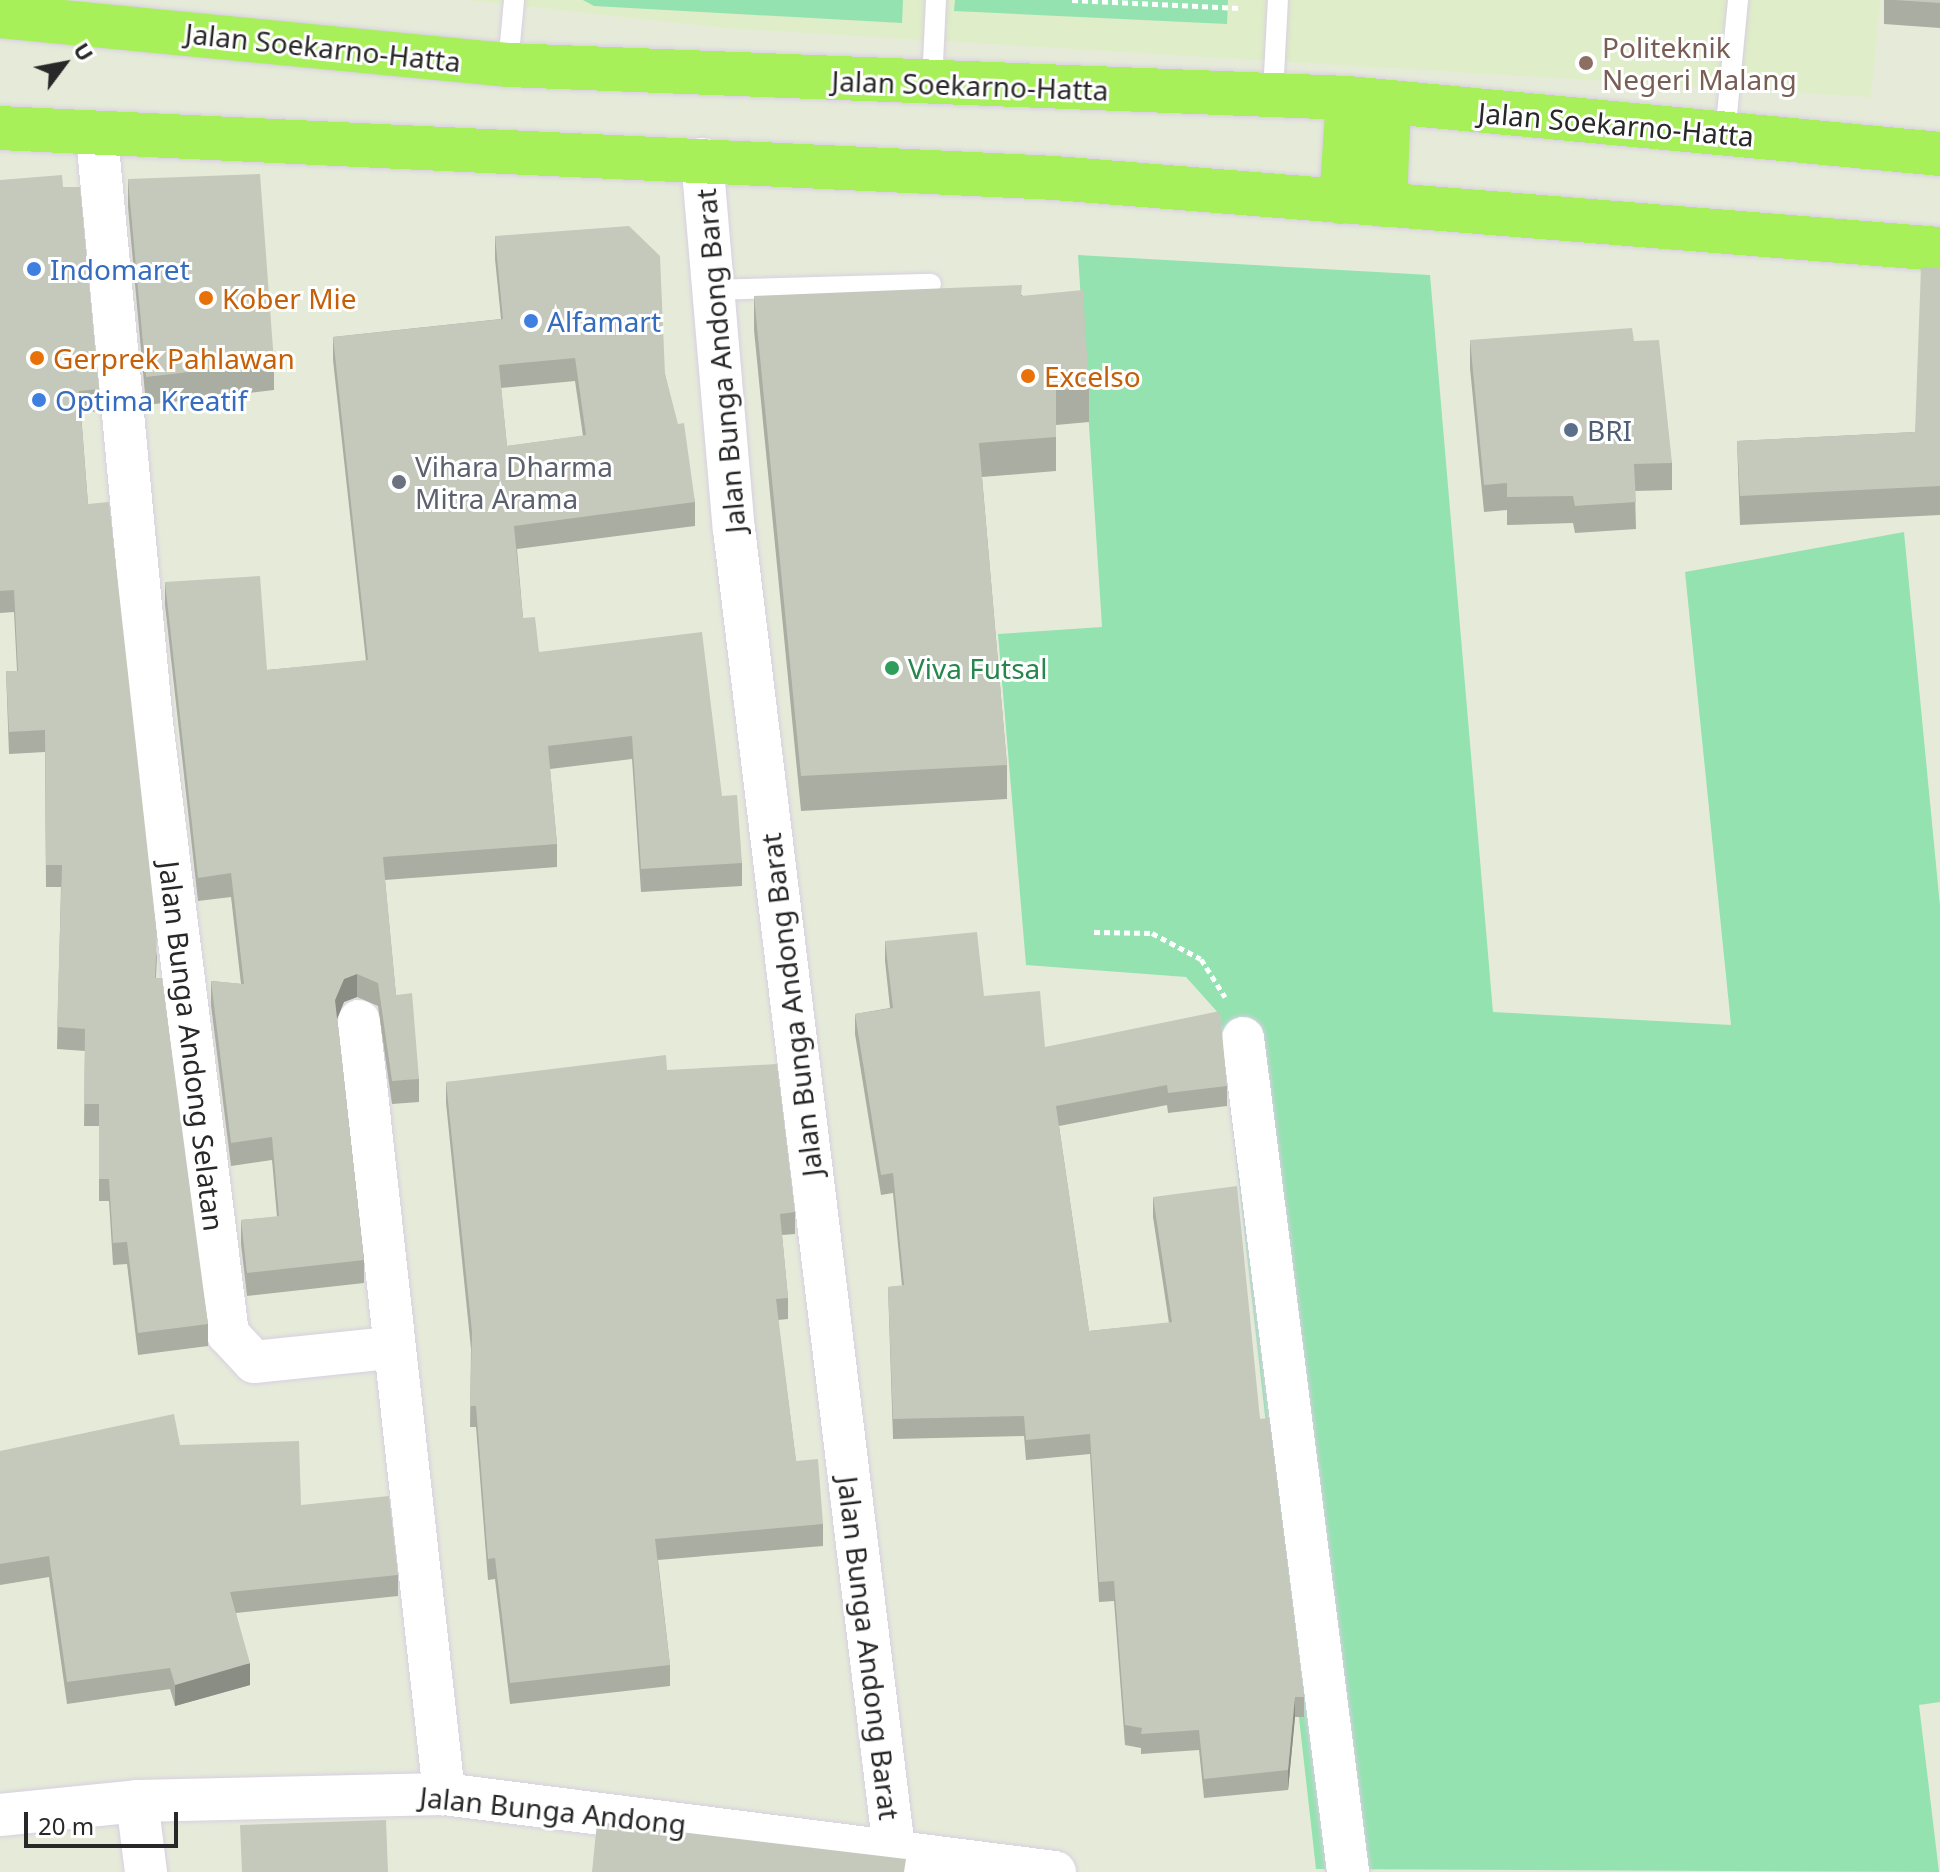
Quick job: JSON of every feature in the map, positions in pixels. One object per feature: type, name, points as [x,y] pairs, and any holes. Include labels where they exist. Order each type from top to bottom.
[{"type":"main road","name":"Jalan Soekarno-Hatta","points":[[0,16],[508,65],[1369,100],[1940,154]]},
{"type":"main road","points":[[1341,202],[1369,100]]},
{"type":"main road","points":[[1369,100],[1385,205]]},
{"type":"main road","points":[[0,128],[97,136],[702,159],[1385,205],[1940,249]]},
{"type":"street","name":"Jalan Bunga Andong Selatan","points":[[97,136],[152,723],[228,1334],[254,1362],[390,1348]]},
{"type":"street","name":"Jalan Bunga Andong Barat","points":[[702,159],[711,290],[894,1850]]},
{"type":"street","points":[[359,1021],[390,1348],[444,1794]]},
{"type":"street","points":[[1243,1038],[1348,1872]]},
{"type":"street","name":"Jalan Bunga Andong","points":[[0,1815],[137,1801],[444,1794],[1055,1872]]},
{"type":"street","points":[[137,1801],[146,1872]]},
{"type":"lane","points":[[508,65],[514,0]]},
{"type":"lane","points":[[932,84],[936,0]]},
{"type":"lane","points":[[1725,135],[1738,0]]},
{"type":"lane","points":[[1273,94],[1278,5]]},
{"type":"lane","points":[[711,290],[931,284]]},
{"type":"path","points":[[1072,0],[1278,5]]},
{"type":"path","points":[[1094,932],[1152,933],[1201,959],[1243,1038]]},
{"type":"shaded area","name":"Politeknik Negeri Malang","points":[[467,0],[1880,0],[1871,97],[725,28]]},
{"type":"green space","points":[[583,0],[903,0],[902,23],[594,6]]},
{"type":"green space","points":[[955,0],[1228,0],[1227,24],[954,11]]},
{"type":"green space","points":[[1078,255],[1430,275],[1493,1012],[1731,1025],[1685,572],[1904,532],[1940,906],[1940,1702],[1919,1705],[1939,1872],[1316,1869],[1220,1015],[1186,977],[1026,965],[998,634],[1102,627]]},
{"type":"building","points":[[1894,0],[1940,0],[1940,3]]},
{"type":"building","name":"Kober Mie","points":[[260,174],[274,362],[146,377],[128,179]]},
{"type":"building","points":[[62,175],[63,187],[80,187],[99,389],[79,391],[88,504],[109,502],[157,935],[155,978],[162,978],[208,1324],[138,1333],[127,1242],[113,1243],[109,1179],[99,1179],[99,1104],[84,1104],[85,1029],[57,1027],[62,865],[46,865],[45,730],[9,732],[6,671],[18,671],[14,590],[0,591],[0,180]]},
{"type":"building","points":[[629,226],[660,256],[665,374],[678,424],[684,423],[695,502],[514,526],[523,618],[535,617],[539,652],[702,632],[722,796],[737,795],[742,863],[641,869],[632,736],[548,746],[557,844],[383,857],[396,995],[412,993],[419,1079],[392,1081],[378,983],[357,974],[344,979],[335,1000],[364,1260],[247,1273],[241,1220],[279,1216],[272,1137],[231,1143],[211,981],[244,984],[231,873],[198,878],[165,582],[260,576],[267,670],[368,660],[333,337],[503,319],[495,236]],"holes":[[[575,358],[586,435],[507,446],[499,365]]]},
{"type":"building","points":[[1921,267],[1940,268],[1940,486],[1740,496],[1737,441],[1915,432]]},
{"type":"building","points":[[1022,285],[1021,296],[1083,290],[1089,388],[1056,390],[1056,437],[979,443],[1007,765],[801,776],[754,296]]},
{"type":"building","name":"BRI","points":[[1632,328],[1634,341],[1659,340],[1672,463],[1634,464],[1636,502],[1575,506],[1573,496],[1507,497],[1507,483],[1484,485],[1470,340]]},
{"type":"building","points":[[977,932],[984,996],[1040,991],[1045,1047],[1220,1011],[1227,1086],[1168,1093],[1167,1085],[1056,1106],[1089,1331],[1172,1322],[1153,1197],[1237,1186],[1260,1419],[1269,1418],[1304,1697],[1295,1697],[1288,1770],[1204,1779],[1199,1730],[1141,1734],[1142,1728],[1125,1725],[1114,1581],[1099,1582],[1090,1434],[1026,1440],[1024,1416],[893,1419],[888,1287],[904,1285],[893,1173],[881,1175],[855,1014],[893,1008],[885,941]]},
{"type":"building","points":[[666,1055],[667,1070],[777,1064],[795,1212],[780,1214],[788,1298],[776,1299],[796,1461],[818,1459],[823,1524],[655,1539],[670,1665],[510,1683],[495,1558],[488,1559],[476,1406],[470,1406],[472,1332],[446,1082]]},
{"type":"building","points":[[174,1414],[180,1445],[299,1441],[301,1505],[389,1496],[398,1575],[230,1592],[250,1663],[175,1685],[170,1668],[67,1682],[49,1556],[0,1564],[0,1451]]},
{"type":"building","points":[[386,1820],[388,1872],[242,1872],[240,1825]]},
{"type":"building","points":[[597,1822],[906,1859],[904,1872],[592,1872]]},
{"type":"place","name":"Politeknik Negeri Malang","points":[[1586,63]]},
{"type":"place","name":"Indomaret","points":[[34,269]]},
{"type":"place","name":"Kober Mie","points":[[206,298]]},
{"type":"place","name":"Alfamart","points":[[531,321]]},
{"type":"place","name":"Gerprek Pahlawan","points":[[37,358]]},
{"type":"place","name":"Excelso","points":[[1028,376]]},
{"type":"place","name":"Optima Kreatif","points":[[39,400]]},
{"type":"place","name":"BRI","points":[[1571,430]]},
{"type":"place","name":"Vihara Dharma Mitra Arama","points":[[399,482]]},
{"type":"place","name":"Viva Futsal","points":[[892,668]]}]
